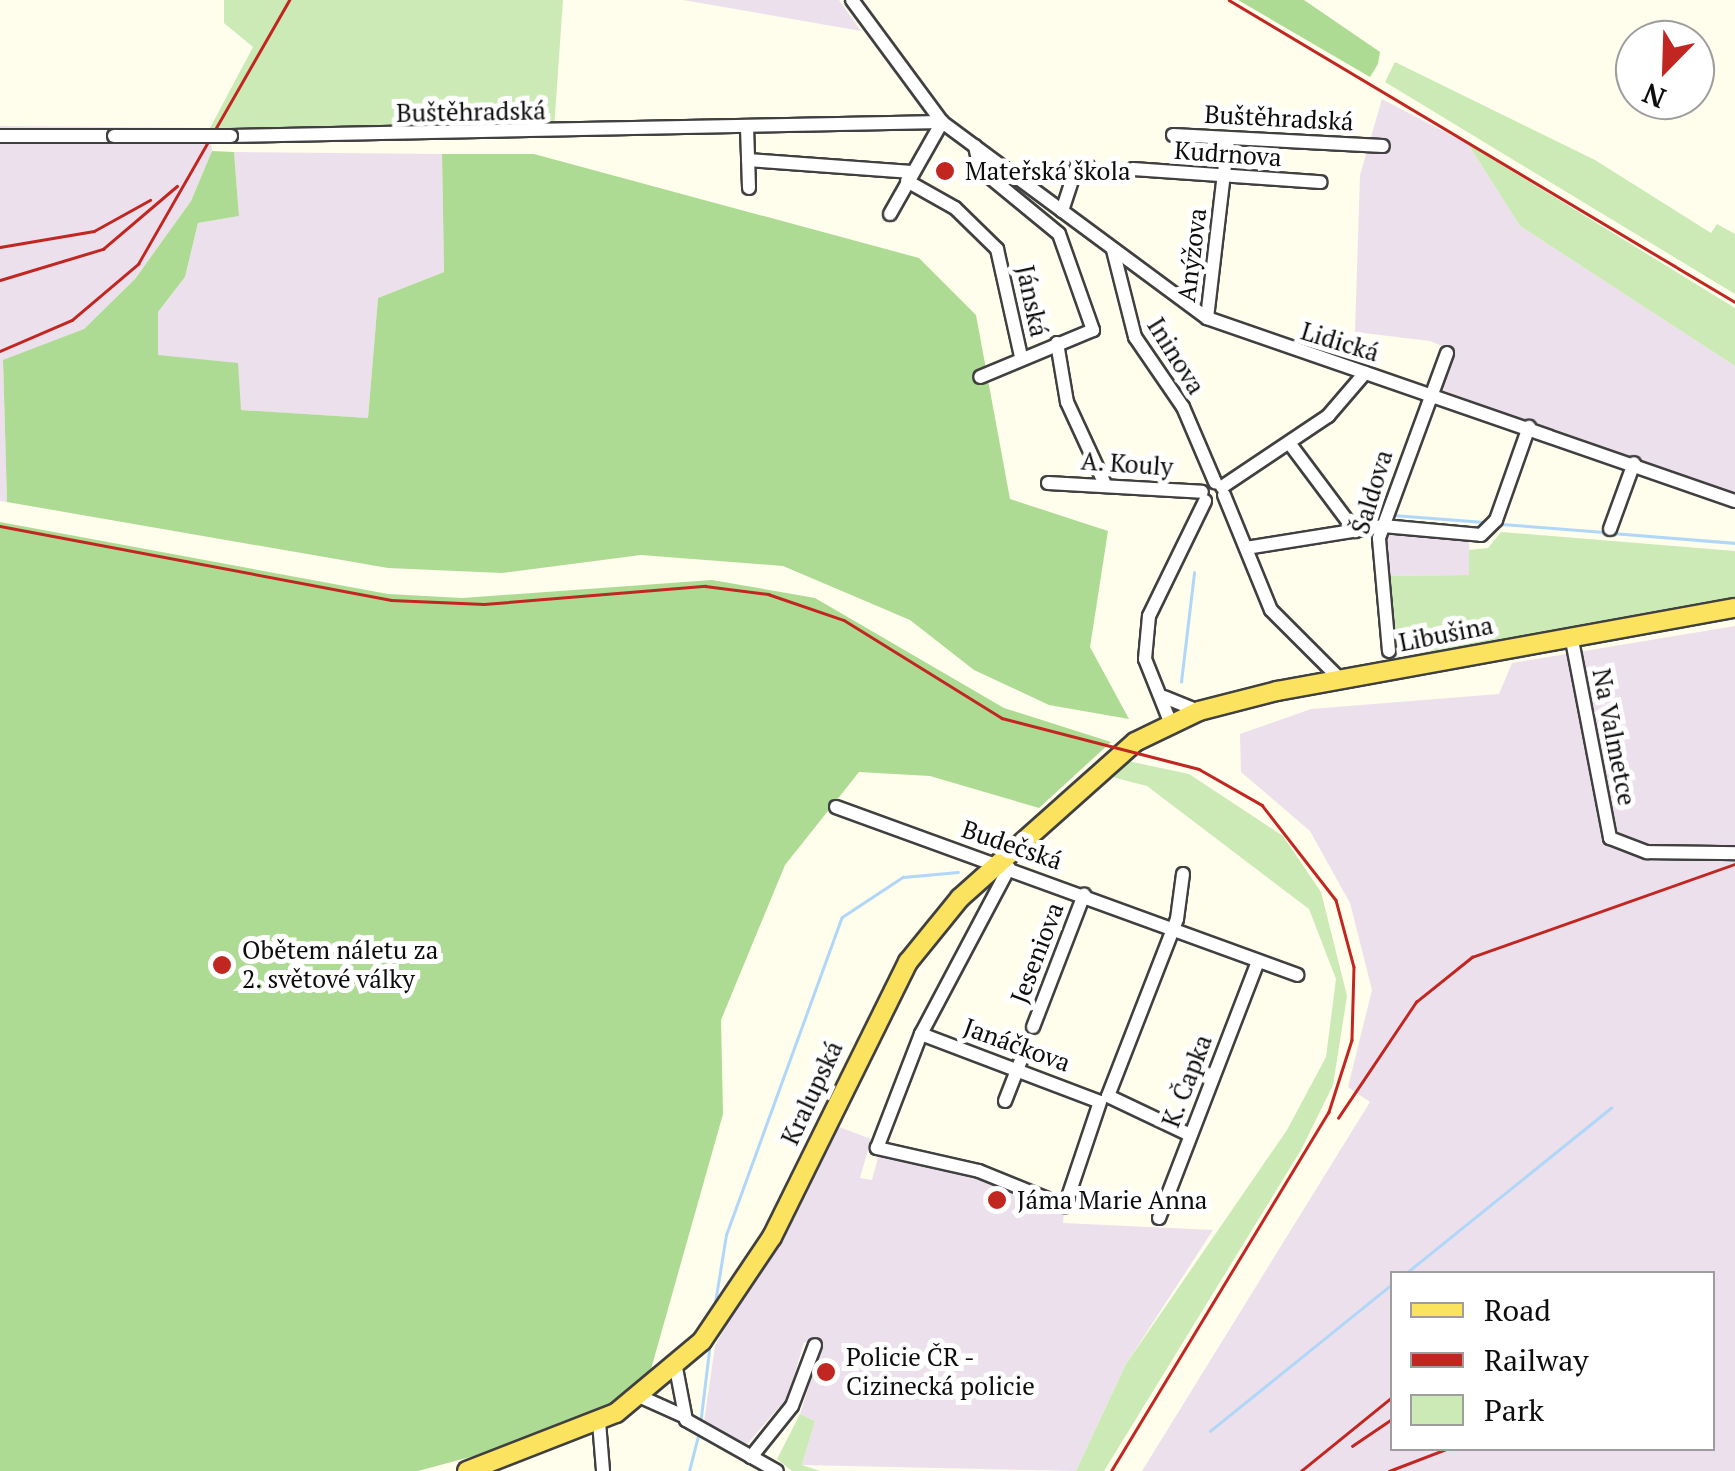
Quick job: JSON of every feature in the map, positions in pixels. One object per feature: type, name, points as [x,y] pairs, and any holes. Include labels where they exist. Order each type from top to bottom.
[{"type":"main road","name":"Libušina","points":[[1171,724],[1199,711],[1339,678],[1735,608]]},
{"type":"main road","name":"Kralupská","points":[[467,1471],[599,1422],[641,1397],[676,1368],[717,1324],[772,1237],[908,962],[1002,866],[1135,742],[1171,724]]},
{"type":"street","name":"Lidická","points":[[852,0],[942,122],[1207,318],[1634,463],[1735,502]]},
{"type":"street","name":"Buštěhradská","points":[[0,136],[231,136],[942,122]]},
{"type":"street","points":[[890,214],[942,122]]},
{"type":"street","points":[[747,127],[750,188]]},
{"type":"street","name":"Buštěhradská","points":[[1172,135],[1383,146]]},
{"type":"street","name":"Anýžova","points":[[1207,318],[1228,138]]},
{"type":"street","name":"Lidická","points":[[975,146],[980,169],[1051,226],[1091,322],[1088,336],[1057,343]]},
{"type":"street","name":"Jánská","points":[[748,160],[909,176],[955,208],[996,249],[1021,356]]},
{"type":"street","points":[[1062,211],[1078,165],[1088,166]]},
{"type":"street","name":"Kudrnova","points":[[1132,169],[1321,182]]},
{"type":"street","name":"Ininova","points":[[1113,250],[1135,337],[1183,407],[1271,610],[1339,678]]},
{"type":"street","points":[[980,377],[1057,343],[1068,402],[1104,482]]},
{"type":"street","name":"Šaldova","points":[[1389,651],[1377,557],[1383,526],[1426,391],[1447,353]]},
{"type":"street","points":[[1171,724],[1164,697],[1146,659],[1149,616],[1204,497],[1290,444],[1365,373]]},
{"type":"street","points":[[1246,548],[1383,526],[1473,536],[1493,524],[1529,428]]},
{"type":"street","points":[[1290,444],[1355,532]]},
{"type":"street","points":[[1610,529],[1634,463]]},
{"type":"street","name":"A. Kouly","points":[[1048,483],[1104,482],[1204,497]]},
{"type":"street","points":[[1204,497],[1220,488]]},
{"type":"street","name":"Na Valmetce","points":[[1571,636],[1610,838],[1620,849],[1735,853]]},
{"type":"street","points":[[1164,697],[1199,711]]},
{"type":"street","name":"Budečská","points":[[836,807],[1298,974]]},
{"type":"street","name":"Kralupská","points":[[1002,866],[921,1034],[877,1148],[978,1171],[1065,1206],[1102,1099]]},
{"type":"street","points":[[1102,1099],[1172,927],[1183,874]]},
{"type":"street","name":"Jeseniova","points":[[1033,1028],[1084,895]]},
{"type":"street","name":"K. Čapka","points":[[1159,1218],[1258,961]]},
{"type":"street","name":"Janáčkova","points":[[921,1034],[1102,1099],[1190,1136]]},
{"type":"street","points":[[1005,1101],[1026,1047]]},
{"type":"street","points":[[757,1460],[792,1406],[815,1345]]},
{"type":"street","points":[[676,1368],[681,1416]]},
{"type":"street","points":[[641,1397],[777,1471]]},
{"type":"street","points":[[599,1422],[603,1471]]},
{"type":"shaded area","points":[[683,0],[839,0],[861,31]]},
{"type":"shaded area","points":[[1382,99],[1468,144],[1520,226],[1735,366],[1735,495],[1439,389],[1451,350],[1430,341],[1355,332],[1360,175]]},
{"type":"shaded area","points":[[0,126],[210,128],[212,151],[191,201],[135,279],[84,329],[3,361],[7,502],[0,501]]},
{"type":"shaded area","points":[[234,152],[442,154],[444,272],[378,298],[368,418],[240,410],[158,356],[158,312],[185,277],[198,223],[239,216]]},
{"type":"shaded area","points":[[1386,528],[1469,538],[1470,575],[1382,576]]},
{"type":"shaded area","points":[[1735,626],[1735,1471],[1142,1471],[1370,1102],[1348,1087],[1372,990],[1350,903],[1310,831],[1241,772],[1240,734],[1311,709],[1499,694],[1512,663]]},
{"type":"shaded area","points":[[834,1125],[871,1139],[860,1178],[872,1180],[879,1154],[978,1178],[1064,1212],[1063,1223],[1213,1230],[1126,1364],[1076,1471],[802,1465],[815,1421],[800,1414],[821,1348],[804,1342],[788,1397],[747,1444],[704,1422],[715,1346]]},
{"type":"green space","points":[[224,0],[563,0],[554,129],[210,128],[253,47],[224,23]]},
{"type":"green space","points":[[1238,0],[1304,0],[1380,52],[1378,64],[1370,77]]},
{"type":"green space","points":[[1395,62],[1595,160],[1711,233],[1717,224],[1735,234],[1735,294],[1385,82]]},
{"type":"green space","points":[[1468,144],[1735,308],[1735,366],[1520,226]]},
{"type":"green space","points":[[212,151],[234,152],[239,216],[198,223],[185,277],[158,312],[158,355],[238,363],[241,410],[368,418],[378,298],[444,272],[442,154],[534,154],[919,258],[976,315],[1010,499],[1108,531],[1090,647],[1129,719],[1049,705],[974,670],[910,620],[783,566],[641,555],[502,573],[388,568],[7,502],[3,360],[84,329],[135,279],[191,201]]},
{"type":"green space","points":[[0,522],[388,594],[462,598],[712,580],[815,598],[1004,708],[1111,742],[1039,808],[930,776],[859,772],[785,865],[721,1020],[723,1114],[644,1394],[526,1442],[418,1471],[0,1471]]},
{"type":"green space","points":[[1501,532],[1735,551],[1735,601],[1397,661],[1385,576],[1469,575],[1469,550],[1488,548]]},
{"type":"green space","points":[[1123,760],[1189,774],[1283,836],[1321,892],[1347,996],[1333,1085],[1301,1150],[1104,1471],[1076,1471],[1126,1364],[1287,1130],[1326,1057],[1336,979],[1309,909],[1147,786],[1104,775]]},
{"type":"green space","points":[[800,1414],[815,1421],[802,1465],[820,1471],[792,1471],[777,1459]]},
{"type":"waterway","points":[[1393,515],[1484,522]]},
{"type":"waterway","points":[[1502,524],[1604,532]]},
{"type":"waterway","points":[[1612,533],[1735,543]]},
{"type":"waterway","points":[[1181,682],[1194,573]]},
{"type":"waterway","points":[[714,1309],[726,1235],[842,917],[903,877],[958,872]]},
{"type":"waterway","points":[[1409,1271],[1611,1108]]},
{"type":"waterway","points":[[1210,1431],[1390,1286]]},
{"type":"waterway","points":[[700,1425],[709,1351]]},
{"type":"waterway","points":[[689,1471],[699,1432]]},
{"type":"railway","points":[[0,351],[72,320],[138,264],[289,0]]},
{"type":"railway","points":[[1229,0],[1735,302]]},
{"type":"railway","points":[[0,280],[103,249],[177,186]]},
{"type":"railway","points":[[0,247],[94,231],[150,200]]},
{"type":"railway","points":[[0,526],[391,600],[484,604],[705,586],[768,594],[844,620],[1002,718],[1199,769],[1262,805],[1336,900],[1354,967],[1352,1040],[1329,1112],[1112,1471]]},
{"type":"railway","points":[[1338,1118],[1416,1002],[1472,957],[1735,864]]},
{"type":"railway","points":[[1301,1471],[1390,1399]]},
{"type":"railway","points":[[1352,1446],[1390,1420]]},
{"type":"railway","points":[[1389,1471],[1441,1451]]},
{"type":"place","name":"Mateřská škola","points":[[945,171]]},
{"type":"place","name":"Obětem náletu za 2. světové války","points":[[222,965]]},
{"type":"place","name":"Jáma Marie Anna","points":[[997,1200]]},
{"type":"place","name":"Policie ČR - Cizinecká policie","points":[[826,1372]]}]
